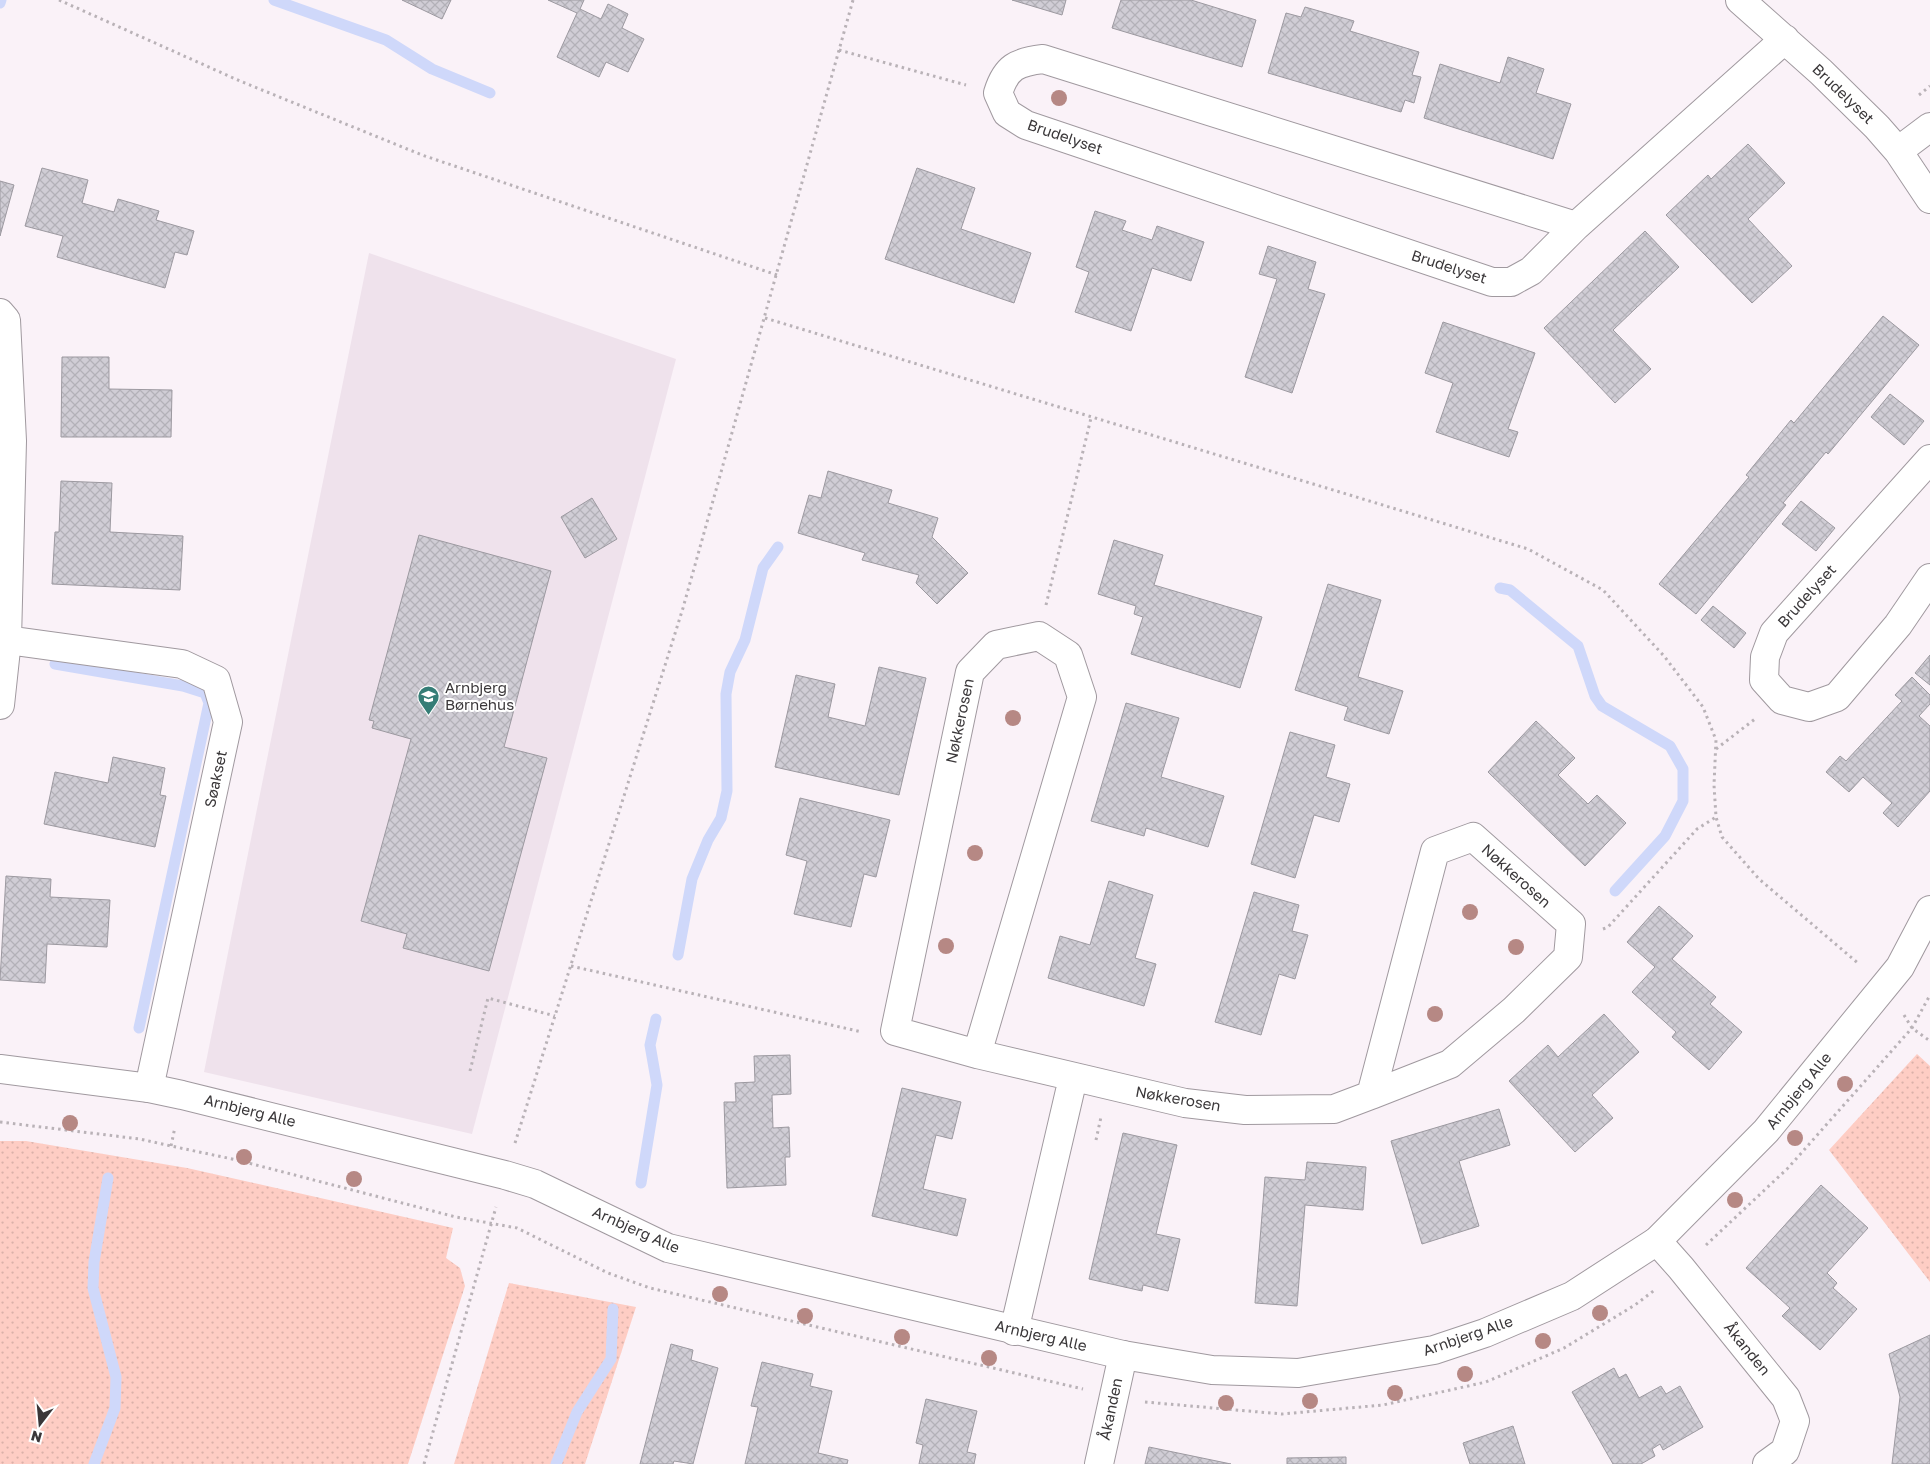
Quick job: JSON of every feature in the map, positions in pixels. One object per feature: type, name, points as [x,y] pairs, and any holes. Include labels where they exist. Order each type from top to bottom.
[{"type":"street","name":"Brudelyset","points":[[1740,0],[1821,72],[1898,151],[1930,199]]},
{"type":"street","name":"Brudelyset","points":[[998,94],[1007,113],[1026,125],[1492,282],[1511,282],[1531,271],[1576,226],[1785,39]]},
{"type":"street","points":[[998,94],[1002,79],[1020,62],[1043,59],[1576,226]]},
{"type":"street","points":[[1898,151],[1930,127]]},
{"type":"street","points":[[0,313],[6,320],[6,640],[0,705]]},
{"type":"street","name":"Brudelyset","points":[[1782,700],[1764,680],[1765,657],[1774,633],[1930,459]]},
{"type":"street","points":[[1782,700],[1809,707],[1837,697],[1898,625],[1930,578]]},
{"type":"street","points":[[977,1054],[1082,697],[1068,655],[1039,636]]},
{"type":"street","name":"Nøkkerosen","points":[[1039,636],[996,645],[970,672],[895,1031],[1073,1078],[1185,1103],[1245,1110],[1334,1109],[1450,1064],[1514,1010],[1568,957],[1571,924],[1473,837],[1435,851],[1370,1095]]},
{"type":"street","name":"Søakset","points":[[6,640],[182,664],[216,680],[228,722],[149,1088]]},
{"type":"street","name":"Arnbjerg Alle","points":[[0,1069],[149,1088],[249,1110],[505,1175],[535,1184],[668,1248],[1014,1330],[1123,1355],[1212,1370],[1298,1372],[1434,1350],[1486,1333],[1572,1296],[1657,1241],[1766,1131],[1885,987],[1900,967],[1930,910]]},
{"type":"street","points":[[1014,1330],[1073,1078]]},
{"type":"street","name":"Åkanden","points":[[1657,1241],[1682,1268],[1786,1398],[1795,1421],[1785,1451],[1767,1464]]},
{"type":"street","name":"Åkanden","points":[[1099,1464],[1123,1355]]},
{"type":"path","points":[[59,0],[240,81],[422,155],[777,275]]},
{"type":"path","points":[[424,1464],[505,1175],[683,608],[853,0]]},
{"type":"path","points":[[839,50],[998,94]]},
{"type":"path","points":[[765,318],[1528,549],[1603,590],[1664,656],[1703,707],[1716,740],[1714,785],[1716,817],[1722,837],[1760,879],[1885,987],[1912,1028],[1930,1041]]},
{"type":"path","points":[[1039,636],[1091,418]]},
{"type":"path","points":[[1716,749],[1782,700]]},
{"type":"path","points":[[1570,941],[1608,927],[1697,830],[1716,817]]},
{"type":"path","points":[[571,966],[865,1033],[895,1031]]},
{"type":"path","points":[[470,1071],[488,998],[555,1016]]},
{"type":"shaded area","name":"Arnbjerg Børnehus","points":[[369,253],[676,359],[472,1134],[204,1072]]},
{"type":"shaded area","points":[[1917,1054],[1930,1066],[1930,1282],[1829,1150]]},
{"type":"shaded area","points":[[0,1141],[26,1141],[187,1168],[453,1228],[446,1258],[460,1268],[465,1286],[408,1464],[0,1464]]},
{"type":"shaded area","points":[[509,1283],[636,1307],[585,1464],[454,1464]]},
{"type":"building","points":[[402,0],[451,0],[442,19]]},
{"type":"building","points":[[548,0],[584,0],[580,9],[601,19],[608,4],[628,14],[622,28],[644,39],[628,72],[606,62],[599,77],[557,57],[577,13]]},
{"type":"building","points":[[1012,0],[1066,0],[1062,15]]},
{"type":"building","points":[[1121,0],[1191,0],[1256,20],[1242,67],[1112,28]]},
{"type":"building","points":[[1305,7],[1354,21],[1350,31],[1419,52],[1412,75],[1421,77],[1414,103],[1405,100],[1401,112],[1268,73],[1286,13],[1301,17]]},
{"type":"building","points":[[1508,57],[1544,69],[1536,93],[1571,104],[1553,159],[1424,118],[1440,64],[1500,83]]},
{"type":"building","points":[[1748,144],[1785,183],[1748,219],[1792,266],[1752,303],[1666,215],[1708,175],[1711,179]]},
{"type":"building","points":[[42,168],[88,180],[82,203],[114,212],[118,199],[159,211],[156,220],[194,231],[187,255],[175,252],[165,288],[57,257],[63,236],[25,226]]},
{"type":"building","points":[[917,168],[975,188],[961,229],[1031,253],[1014,303],[885,259]]},
{"type":"building","points":[[0,181],[14,185],[0,236]]},
{"type":"building","points":[[1095,211],[1126,221],[1122,230],[1152,240],[1157,226],[1204,242],[1191,281],[1152,268],[1131,331],[1075,312],[1089,272],[1076,267]]},
{"type":"building","points":[[1645,231],[1679,267],[1613,330],[1651,369],[1615,403],[1544,328]]},
{"type":"building","points":[[1268,246],[1316,262],[1308,289],[1325,294],[1292,393],[1245,377],[1277,279],[1259,274]]},
{"type":"building","points":[[1883,316],[1919,345],[1828,454],[1826,452],[1783,503],[1786,505],[1696,614],[1659,584],[1749,477],[1746,475],[1791,420],[1794,423]]},
{"type":"building","points":[[1443,322],[1535,353],[1508,429],[1518,432],[1509,457],[1436,432],[1453,383],[1425,373]]},
{"type":"building","points":[[62,357],[109,357],[109,389],[172,390],[171,437],[61,437]]},
{"type":"building","points":[[1890,394],[1924,421],[1904,445],[1871,417]]},
{"type":"building","points":[[828,471],[892,490],[888,503],[938,518],[932,537],[968,573],[937,604],[916,583],[919,575],[862,560],[865,553],[798,533],[809,495],[821,498]]},
{"type":"building","points":[[61,481],[112,483],[110,532],[183,536],[180,590],[52,584],[55,532],[59,532]]},
{"type":"building","points":[[592,498],[617,539],[585,558],[561,517]]},
{"type":"building","points":[[1801,501],[1835,528],[1816,551],[1782,524]]},
{"type":"building","points":[[419,535],[551,571],[504,747],[547,758],[489,971],[403,948],[407,934],[361,921],[411,739],[372,728],[374,721],[369,720]]},
{"type":"building","points":[[1114,540],[1163,555],[1154,585],[1262,617],[1240,688],[1131,654],[1143,617],[1134,614],[1136,606],[1098,594]]},
{"type":"building","points":[[1328,584],[1381,600],[1358,677],[1403,691],[1389,734],[1344,720],[1348,707],[1295,690]]},
{"type":"building","points":[[1713,606],[1746,633],[1734,648],[1701,620]]},
{"type":"building","points":[[1930,655],[1930,685],[1915,673]]},
{"type":"building","points":[[879,667],[926,678],[899,795],[775,767],[796,675],[835,684],[828,717],[865,726]]},
{"type":"building","points":[[1912,677],[1930,695],[1930,704],[1919,716],[1930,726],[1930,791],[1898,827],[1883,813],[1892,803],[1863,777],[1849,792],[1826,772],[1840,756],[1846,761],[1902,701],[1895,695]]},
{"type":"building","points":[[1126,703],[1179,718],[1161,777],[1224,796],[1208,847],[1146,828],[1144,836],[1091,821]]},
{"type":"building","points":[[1536,721],[1575,758],[1558,775],[1588,804],[1597,795],[1626,823],[1585,866],[1488,772]]},
{"type":"building","points":[[1290,732],[1335,745],[1326,777],[1350,784],[1339,822],[1314,815],[1295,878],[1251,864]]},
{"type":"building","points":[[113,757],[165,768],[160,795],[166,796],[155,847],[44,824],[55,772],[108,783]]},
{"type":"building","points":[[800,798],[890,820],[876,877],[864,874],[851,927],[794,914],[807,861],[786,855]]},
{"type":"building","points":[[6,876],[51,879],[50,897],[110,900],[107,947],[47,944],[45,983],[0,980]]},
{"type":"building","points":[[1109,881],[1153,895],[1135,958],[1156,964],[1144,1006],[1048,978],[1060,936],[1090,945]]},
{"type":"building","points":[[1254,892],[1299,905],[1292,931],[1308,935],[1295,979],[1279,974],[1261,1035],[1215,1022]]},
{"type":"building","points":[[1659,906],[1693,936],[1672,959],[1716,997],[1710,1004],[1742,1032],[1709,1070],[1672,1037],[1676,1032],[1632,992],[1655,967],[1627,942]]},
{"type":"building","points":[[1604,1014],[1639,1052],[1592,1095],[1613,1118],[1575,1152],[1509,1081],[1548,1045],[1558,1057]]},
{"type":"building","points":[[790,1055],[791,1094],[772,1095],[773,1128],[789,1127],[790,1157],[785,1157],[786,1185],[727,1188],[724,1102],[736,1102],[735,1083],[755,1082],[754,1056]]},
{"type":"building","points":[[902,1088],[961,1102],[952,1139],[936,1135],[923,1189],[966,1199],[957,1236],[872,1216]]},
{"type":"building","points":[[1499,1109],[1510,1145],[1459,1161],[1479,1226],[1422,1244],[1391,1141]]},
{"type":"building","points":[[1123,1133],[1177,1145],[1156,1234],[1180,1239],[1168,1291],[1143,1285],[1142,1291],[1089,1279]]},
{"type":"building","points":[[1307,1162],[1366,1167],[1363,1210],[1305,1205],[1297,1306],[1255,1303],[1265,1177],[1305,1180]]},
{"type":"building","points":[[1821,1185],[1868,1228],[1827,1273],[1837,1283],[1833,1288],[1857,1309],[1820,1350],[1782,1316],[1790,1308],[1746,1268]]},
{"type":"building","points":[[1930,1335],[1930,1464],[1892,1464],[1900,1397],[1889,1354]]},
{"type":"building","points":[[671,1344],[693,1350],[691,1360],[718,1368],[693,1464],[674,1461],[673,1464],[640,1464]]},
{"type":"building","points":[[762,1362],[813,1374],[810,1386],[832,1391],[818,1453],[848,1460],[847,1464],[745,1464],[758,1407],[751,1406]]},
{"type":"building","points":[[1614,1368],[1619,1378],[1626,1374],[1639,1398],[1661,1386],[1666,1394],[1680,1386],[1703,1427],[1663,1450],[1660,1444],[1652,1449],[1655,1456],[1641,1464],[1613,1464],[1572,1392]]},
{"type":"building","points":[[926,1399],[977,1411],[967,1452],[976,1454],[974,1464],[919,1464],[923,1445],[916,1443]]},
{"type":"building","points":[[1513,1426],[1525,1464],[1470,1464],[1463,1443]]},
{"type":"building","points":[[1149,1447],[1231,1464],[1145,1464]]},
{"type":"building","points":[[1346,1457],[1346,1464],[1287,1464],[1287,1458]]},
{"type":"waterway","points":[[274,0],[386,40],[432,69],[490,93]]},
{"type":"waterway","points":[[678,955],[692,879],[708,840],[721,818],[727,791],[726,694],[730,672],[745,640],[763,568],[778,547]]},
{"type":"waterway","points":[[1500,588],[1510,590],[1578,646],[1595,696],[1602,706],[1670,746],[1683,769],[1683,801],[1665,836],[1615,891]]},
{"type":"waterway","points":[[55,664],[183,686],[205,693],[209,703],[139,1028]]},
{"type":"waterway","points":[[641,1183],[657,1085],[650,1045],[656,1019]]},
{"type":"waterway","points":[[94,1464],[115,1408],[116,1377],[93,1288],[94,1262],[108,1178]]},
{"type":"waterway","points":[[556,1464],[577,1412],[611,1359],[613,1309]]},
{"type":"place","name":"Arnbjerg Børnehus","points":[[429,716]]}]
